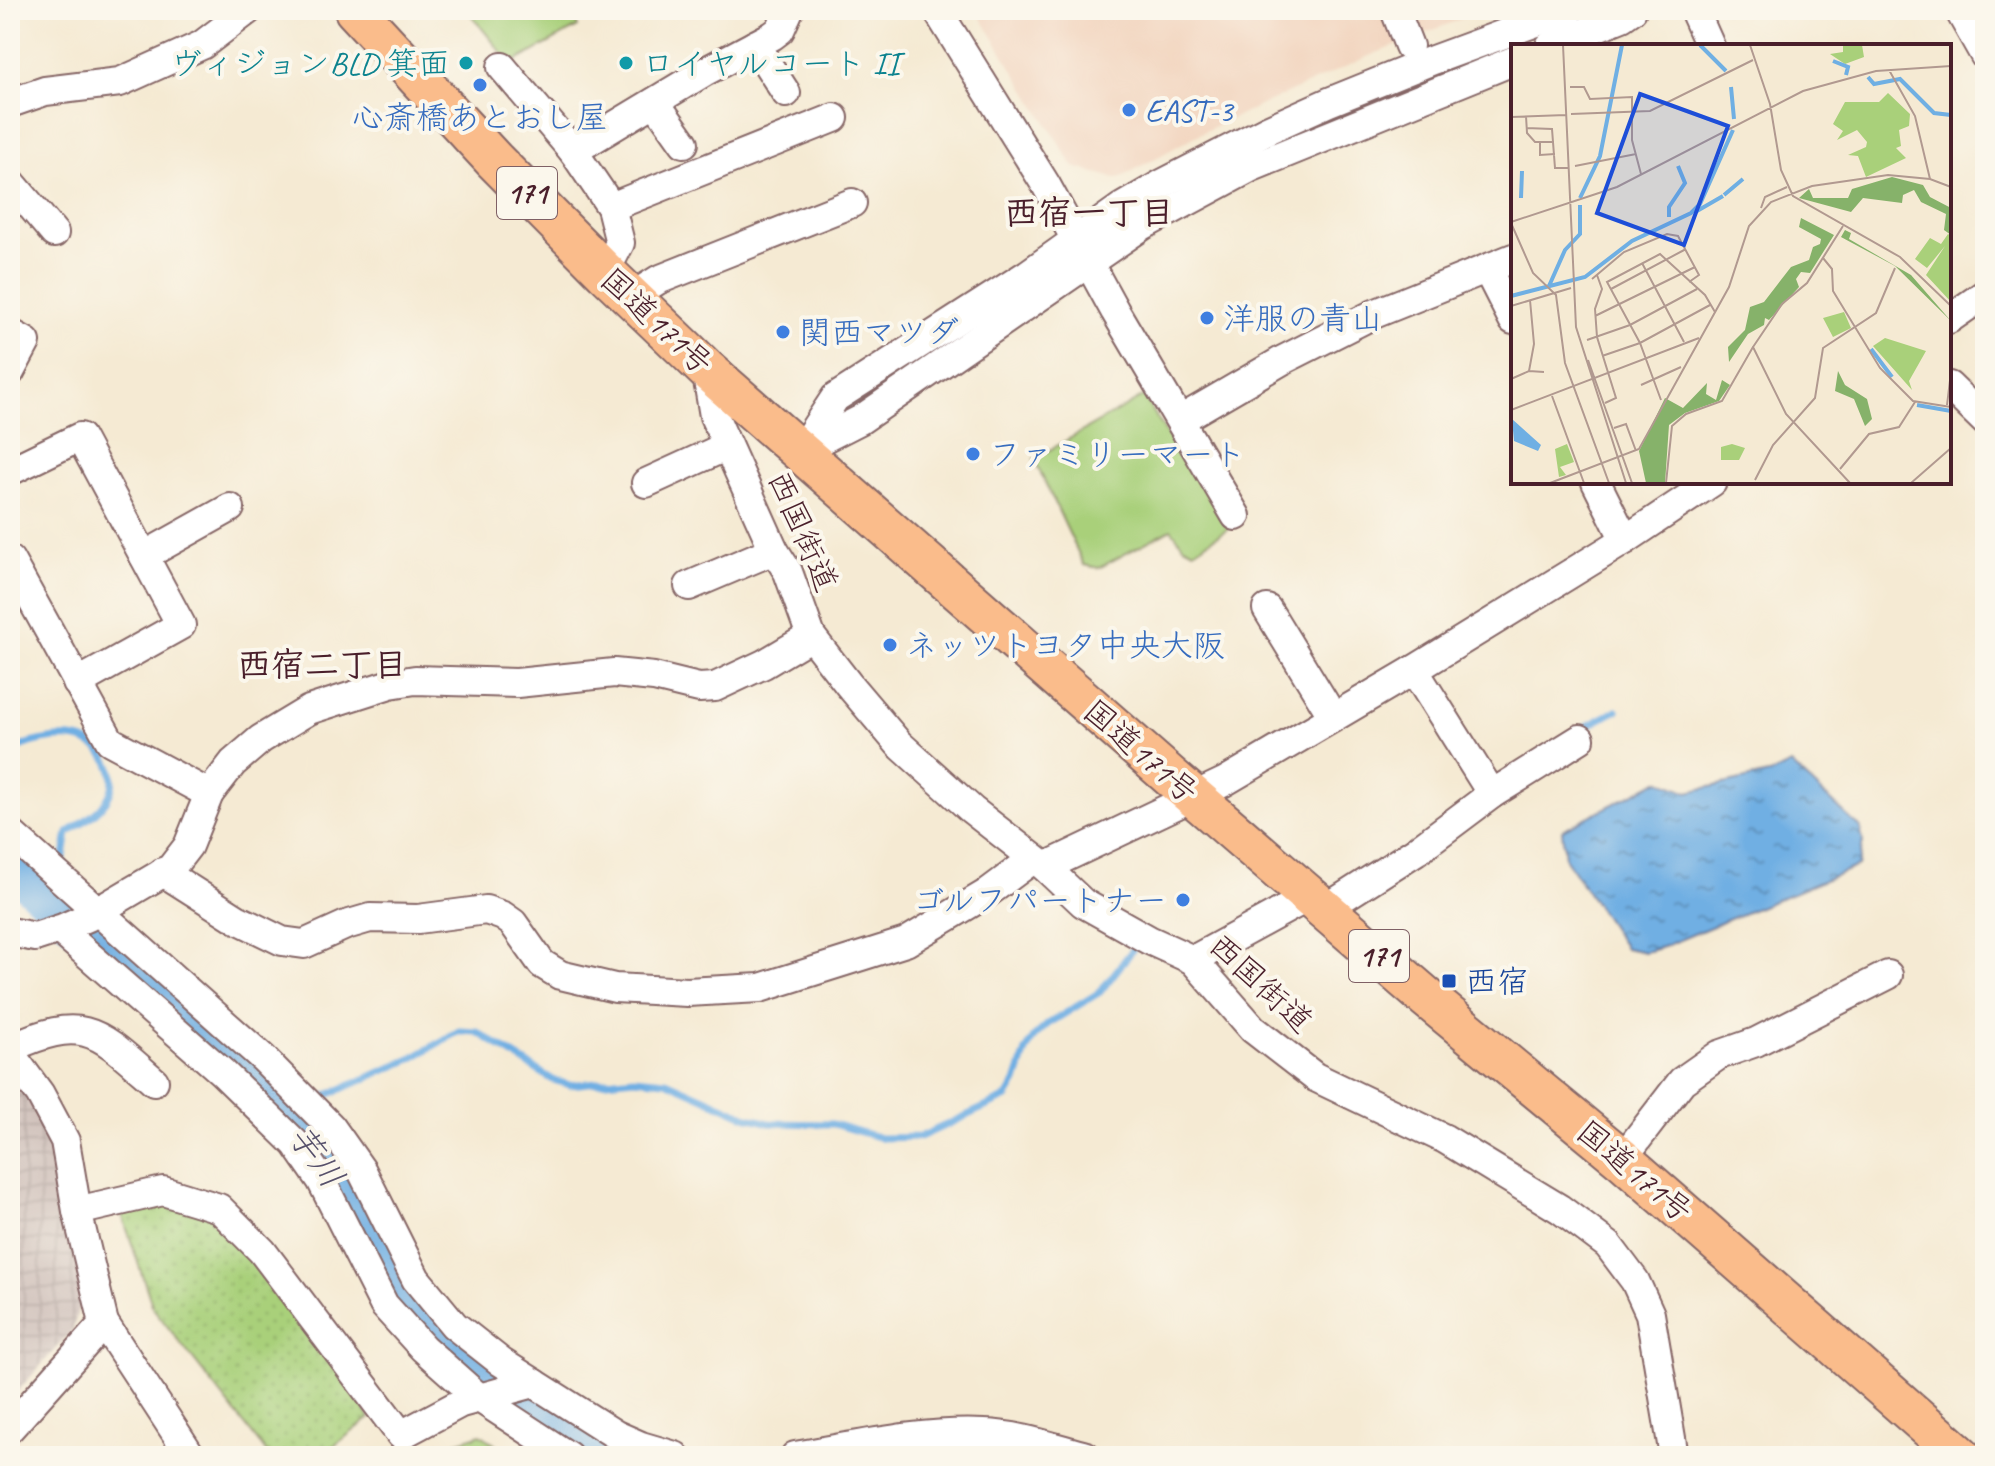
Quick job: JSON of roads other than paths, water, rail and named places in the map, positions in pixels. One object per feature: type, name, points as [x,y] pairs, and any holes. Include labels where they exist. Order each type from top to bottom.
[{"type":"highway","name":"国道171号","points":[[355,10],[484,150],[706,369],[1194,797],[1427,998],[1622,1159],[1961,1456]]},
{"type":"street","points":[[10,103],[45,91],[120,82],[202,45],[248,10]]},
{"type":"street","points":[[573,151],[780,30],[789,10]]},
{"type":"street","points":[[937,10],[1046,185],[1236,516]]},
{"type":"street","points":[[1395,10],[1409,46]]},
{"type":"street","points":[[800,451],[860,420],[1082,251],[1122,207],[1160,185],[1269,129],[1433,60],[1569,10]]},
{"type":"street","points":[[1555,44],[1632,10]]},
{"type":"street","points":[[1694,10],[1709,44]]},
{"type":"street","points":[[1959,10],[1985,56]]},
{"type":"street","points":[[755,45],[786,93]]},
{"type":"street","points":[[1082,251],[1142,226],[1234,175],[1511,62]]},
{"type":"street","points":[[502,67],[573,151],[611,207],[620,243],[618,284],[658,280],[852,203]]},
{"type":"street","points":[[655,102],[684,143]]},
{"type":"street","points":[[611,207],[834,118]]},
{"type":"street","points":[[10,181],[54,233]]},
{"type":"street","points":[[1180,420],[1283,360],[1374,314],[1511,259]]},
{"type":"street","points":[[1487,269],[1511,316]]},
{"type":"street","points":[[1951,318],[1985,294]]},
{"type":"street","points":[[10,333],[26,342],[10,372]]},
{"type":"street","name":"西国街道","points":[[706,369],[714,416],[774,550],[788,572],[811,636],[899,744],[1083,903],[1149,940],[1193,960],[1253,1029],[1315,1077],[1445,1139],[1560,1209],[1608,1245],[1635,1281],[1650,1314],[1674,1456]]},
{"type":"street","points":[[1951,388],[1985,421]]},
{"type":"street","points":[[10,471],[80,437],[181,625],[77,683]]},
{"type":"street","points":[[646,483],[727,446]]},
{"type":"street","points":[[1597,484],[1625,540]]},
{"type":"street","points":[[163,872],[237,919],[282,941],[308,943],[346,925],[375,917],[409,919],[486,910],[509,919],[542,964],[560,975],[615,988],[687,992],[760,988],[906,942],[1039,863],[1194,797],[1414,670],[1625,540],[1709,484]]},
{"type":"street","points":[[144,556],[230,508]]},
{"type":"street","points":[[689,586],[774,550]]},
{"type":"street","points":[[10,560],[110,741],[209,794]]},
{"type":"street","points":[[1267,609],[1333,717]]},
{"type":"street","points":[[10,932],[35,937],[78,921],[176,863],[188,846],[209,794],[242,754],[304,713],[390,684],[423,680],[517,683],[614,673],[647,675],[715,687],[764,664],[811,636]]},
{"type":"street","points":[[1414,670],[1492,794]]},
{"type":"street","points":[[1193,960],[1318,903],[1416,851],[1492,794],[1580,739]]},
{"type":"street","points":[[10,833],[78,921],[222,1072],[296,1144],[321,1180],[384,1305],[434,1359],[568,1456]]},
{"type":"street","points":[[78,921],[263,1058],[308,1103],[353,1157],[416,1279],[441,1312],[469,1339],[526,1385],[616,1435],[675,1456]]},
{"type":"street","points":[[1622,1159],[1682,1081],[1719,1055],[1756,1042],[1888,975]]},
{"type":"street","points":[[154,1081],[106,1038],[84,1030],[42,1034],[10,1051],[40,1094],[65,1141],[77,1211],[104,1323],[191,1456]]},
{"type":"street","points":[[77,1211],[163,1191],[219,1208],[262,1251],[401,1435],[461,1403],[526,1385]]},
{"type":"street","points":[[10,1428],[104,1323]]},
{"type":"street","points":[[795,1456],[960,1434],[1013,1437],[1086,1456]]},
{"type":"water","points":[[1791,764],[1860,828],[1863,842],[1858,866],[1660,948],[1645,952],[1625,948],[1565,858],[1562,830],[1660,780],[1688,792],[1773,773]]},
{"type":"waterway","points":[[1580,730],[1617,710]]},
{"type":"waterway","points":[[10,751],[43,740],[69,738],[87,742],[109,763],[113,782],[111,791],[98,810],[68,833],[63,862]]},
{"type":"waterway","name":"芋川","points":[[10,864],[269,1094],[294,1120],[329,1166],[383,1271],[403,1300],[453,1354],[543,1420],[605,1456]]},
{"type":"waterway","name":"芋川","points":[[61,901],[61,908]]},
{"type":"waterway","points":[[325,1096],[411,1059],[459,1031],[477,1032],[553,1080],[570,1085],[634,1078],[666,1081],[745,1116],[769,1123],[833,1124],[881,1138],[920,1137],[1007,1097],[1034,1037],[1048,1024],[1100,992],[1134,948]]},
{"type":"waterway","points":[[287,1113],[297,1108]]},
{"type":"place","name":"ヴィジョンBLD 箕面","points":[[466,63]]},
{"type":"place","name":"ロイヤルコート II","points":[[626,63]]},
{"type":"place","name":"心斎橋あとおし屋","points":[[480,85]]},
{"type":"place","name":"EAST-3","points":[[1129,110]]},
{"type":"place","name":"洋服の青山","points":[[1207,318]]},
{"type":"place","name":"関西マツダ","points":[[783,332]]},
{"type":"place","name":"ファミリーマート","points":[[973,454]]},
{"type":"place","name":"ネッツトヨタ中央大阪","points":[[890,645]]},
{"type":"place","name":"ゴルフパートナー","points":[[1183,900]]},
{"type":"place","name":"西宿","points":[[1449,981]]},
{"type":"district","name":"西宿一丁目","points":[[1089,212]]},
{"type":"district","name":"西宿二丁目","points":[[322,664]]}]
